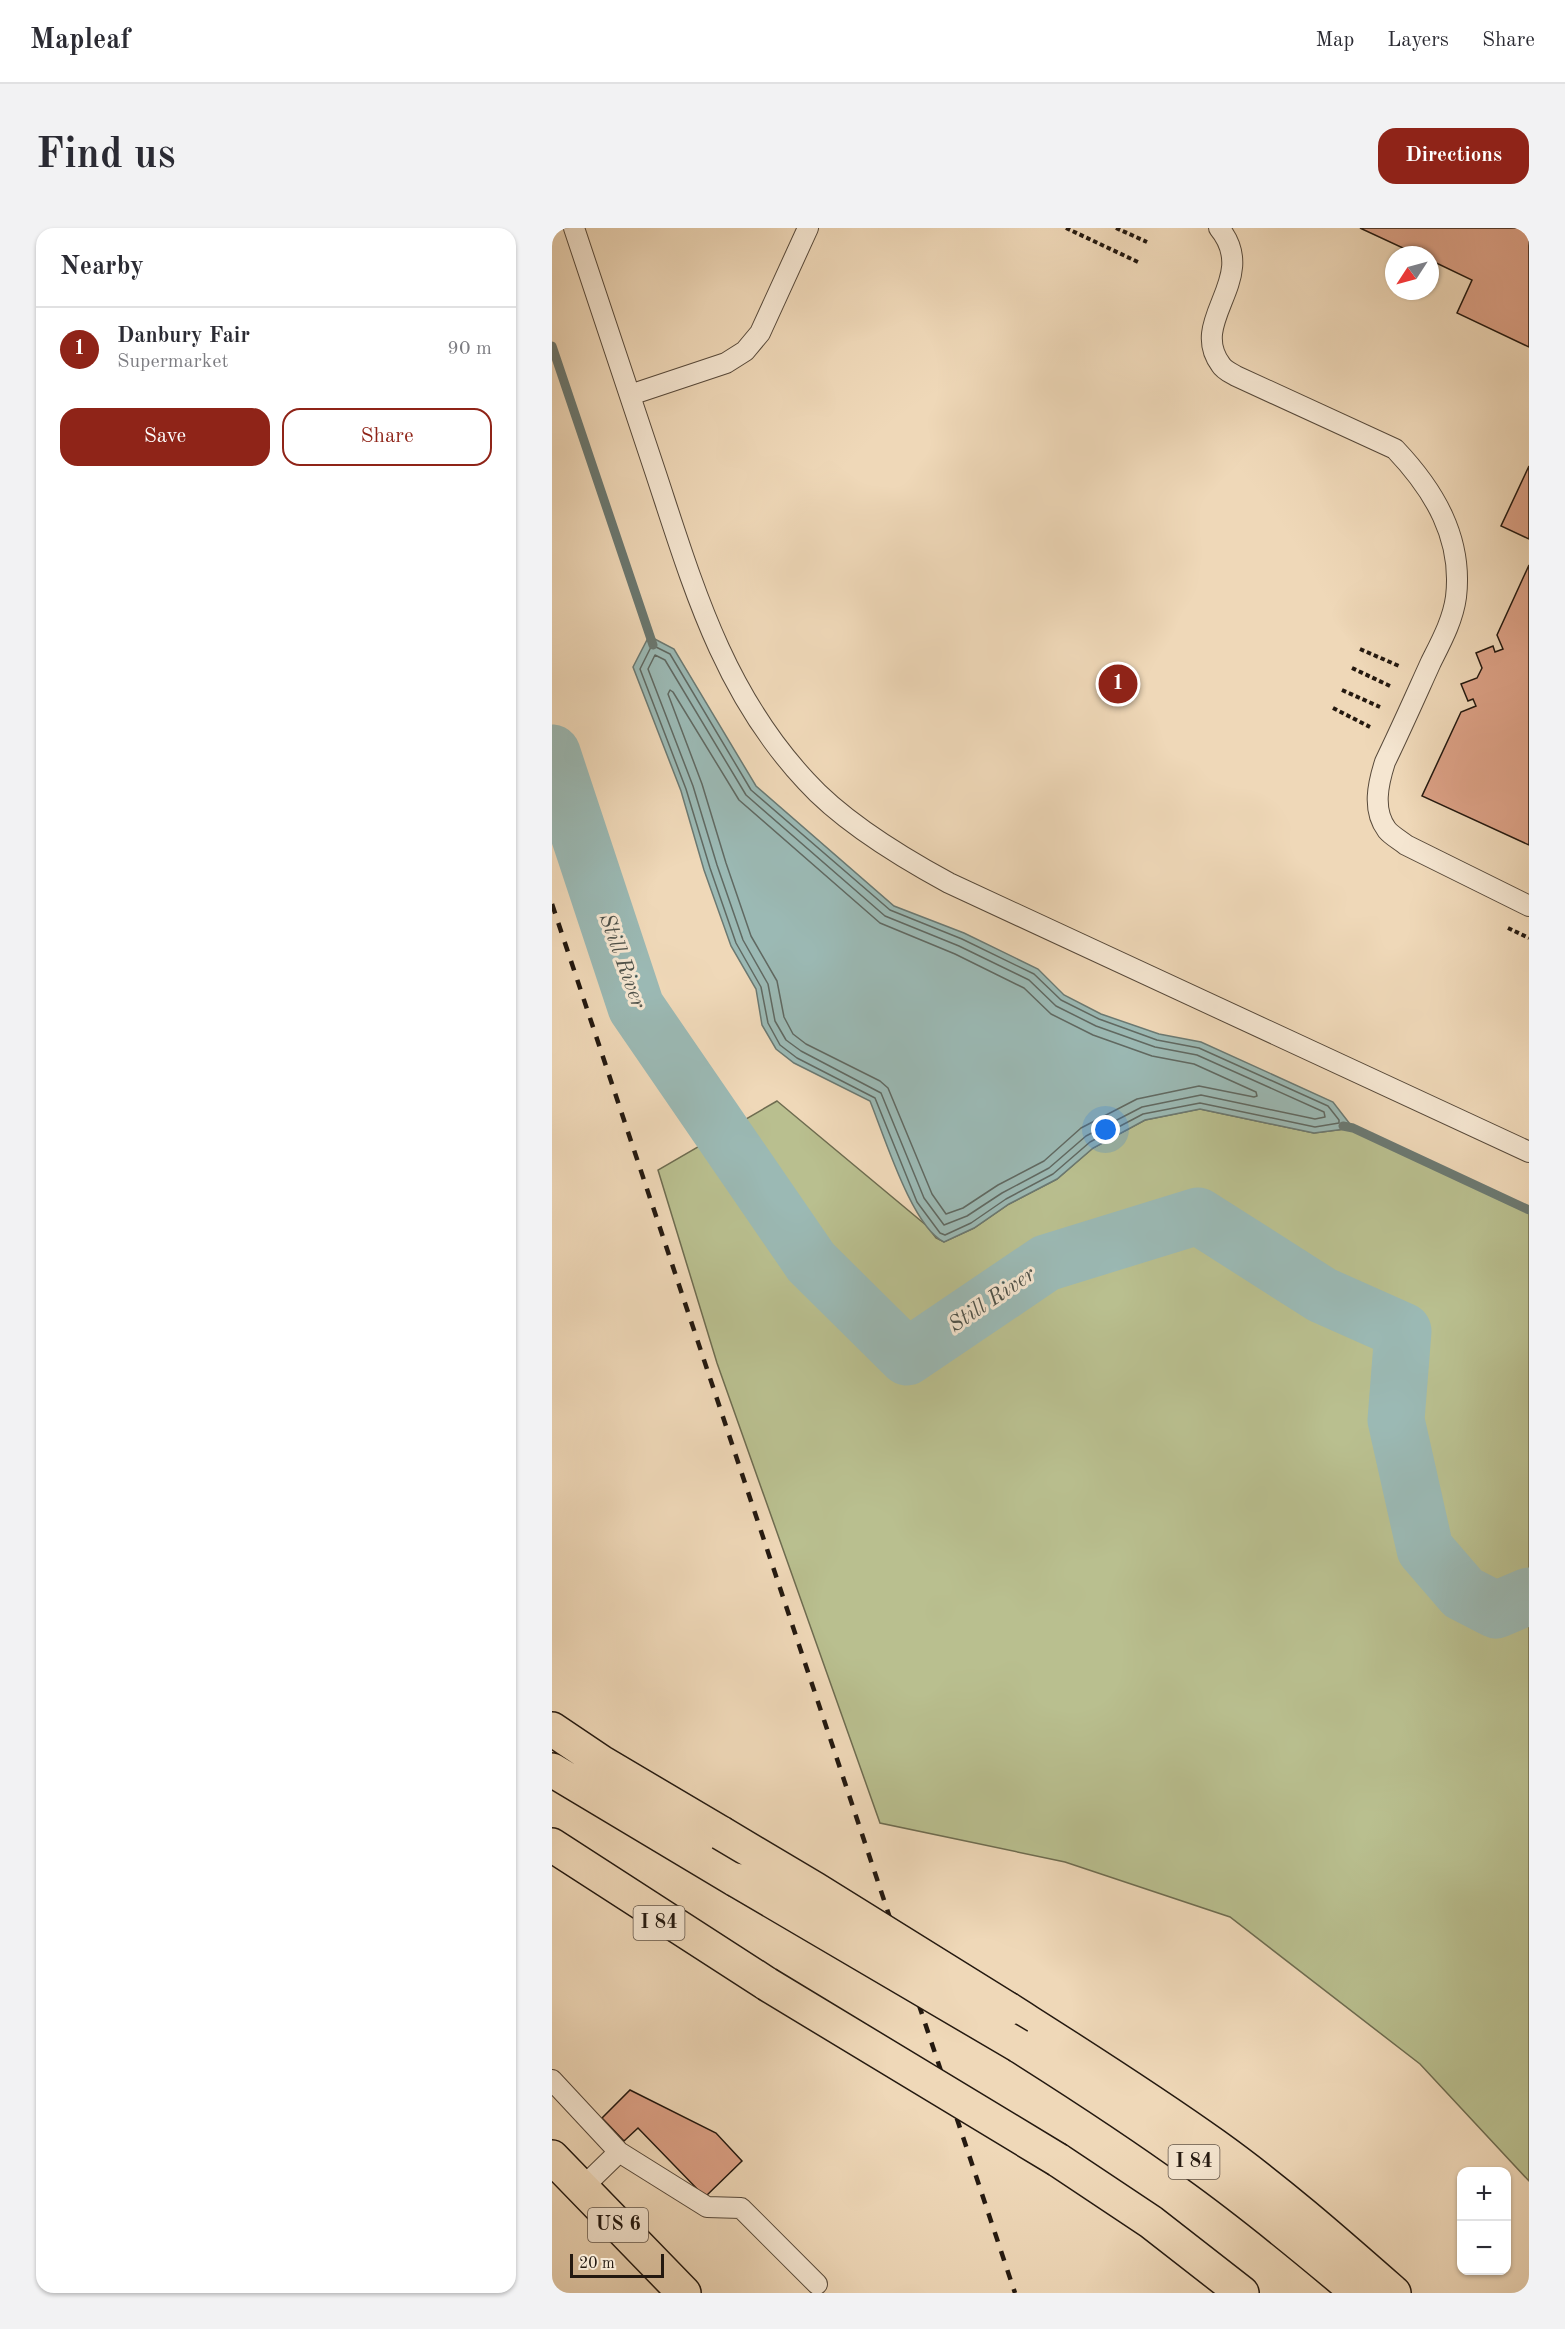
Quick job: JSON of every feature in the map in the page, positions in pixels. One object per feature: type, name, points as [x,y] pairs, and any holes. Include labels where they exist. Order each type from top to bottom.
[{"type":"main road","points":[[552,1729],[601,1762],[815,1889],[1008,2008],[1118,2079],[1214,2145],[1306,2215],[1394,2293]]},
{"type":"main road","name":"I 84","points":[[552,1770],[1018,2046],[1114,2106],[1198,2165],[1291,2236],[1358,2293]]},
{"type":"main road","points":[[552,1845],[767,1984]]},
{"type":"main road","name":"I 84","points":[[552,1862],[767,1984],[1058,2160],[1151,2222],[1242,2293]]},
{"type":"main road","name":"US 6","points":[[552,2157],[684,2293]]},
{"type":"lane","points":[[574,228],[696,594],[720,654],[745,701],[776,746],[808,783],[844,815],[917,866],[949,883],[1529,1152]]},
{"type":"lane","points":[[630,395],[726,363],[745,351],[760,333],[808,228]]},
{"type":"lane","points":[[1219,228],[1231,247],[1233,267],[1228,289],[1212,330],[1213,348],[1221,366],[1236,376],[1395,449],[1432,493],[1452,543],[1456,598],[1447,627],[1385,762],[1379,784],[1379,815],[1388,831],[1406,845],[1529,906]]},
{"type":"lane","points":[[552,2080],[619,2152],[707,2207],[741,2208],[817,2284]]},
{"type":"lane","points":[[582,2188],[619,2152]]},
{"type":"path","points":[[1066,228],[1138,262]]},
{"type":"path","points":[[1116,228],[1147,242]]},
{"type":"path","points":[[1360,649],[1399,666]]},
{"type":"path","points":[[1352,668],[1390,686]]},
{"type":"path","points":[[1342,690],[1380,707]]},
{"type":"path","points":[[1333,708],[1371,727]]},
{"type":"green space","points":[[777,1101],[927,1226],[936,1238],[944,1242],[974,1228],[1009,1204],[1057,1179],[1093,1148],[1145,1120],[1200,1109],[1314,1133],[1353,1128],[1529,1210],[1529,2181],[1420,2064],[1230,1917],[1065,1862],[880,1823],[717,1363],[658,1170]]},
{"type":"water","points":[[649,636],[674,649],[756,786],[894,906],[964,933],[1038,969],[1064,995],[1101,1014],[1159,1034],[1201,1042],[1333,1102],[1353,1128],[1314,1133],[1200,1109],[1145,1120],[1093,1148],[1057,1179],[1009,1204],[974,1228],[944,1242],[932,1233],[910,1200],[870,1101],[794,1063],[776,1049],[762,1025],[756,989],[731,946],[704,870],[681,791],[633,667]]},
{"type":"building","points":[[1360,228],[1529,228],[1529,347],[1457,313],[1472,280],[1439,264],[1439,246],[1399,246]]},
{"type":"building","points":[[1529,466],[1529,539],[1501,526]]},
{"type":"building","points":[[1529,565],[1529,845],[1422,796],[1461,712],[1476,706],[1473,699],[1468,701],[1461,684],[1477,678],[1482,668],[1476,653],[1493,646],[1495,652],[1503,649],[1497,635]]},
{"type":"building","points":[[630,2090],[716,2133],[742,2161],[705,2197],[638,2128],[624,2141],[602,2118]]},
{"type":"waterway","points":[[552,346],[653,645]]},
{"type":"waterway","name":"Still River","points":[[552,753],[636,1007],[811,1262],[907,1357],[1046,1263],[1198,1216],[1322,1295],[1403,1331],[1396,1420],[1425,1549],[1463,1593],[1496,1610],[1529,1596]]},
{"type":"waterway","points":[[1343,1126],[1353,1128],[1529,1210]]},
{"type":"railway","points":[[552,904],[1015,2293]]},
{"type":"place","name":"Danbury Fair","points":[[1118,684]]}]
